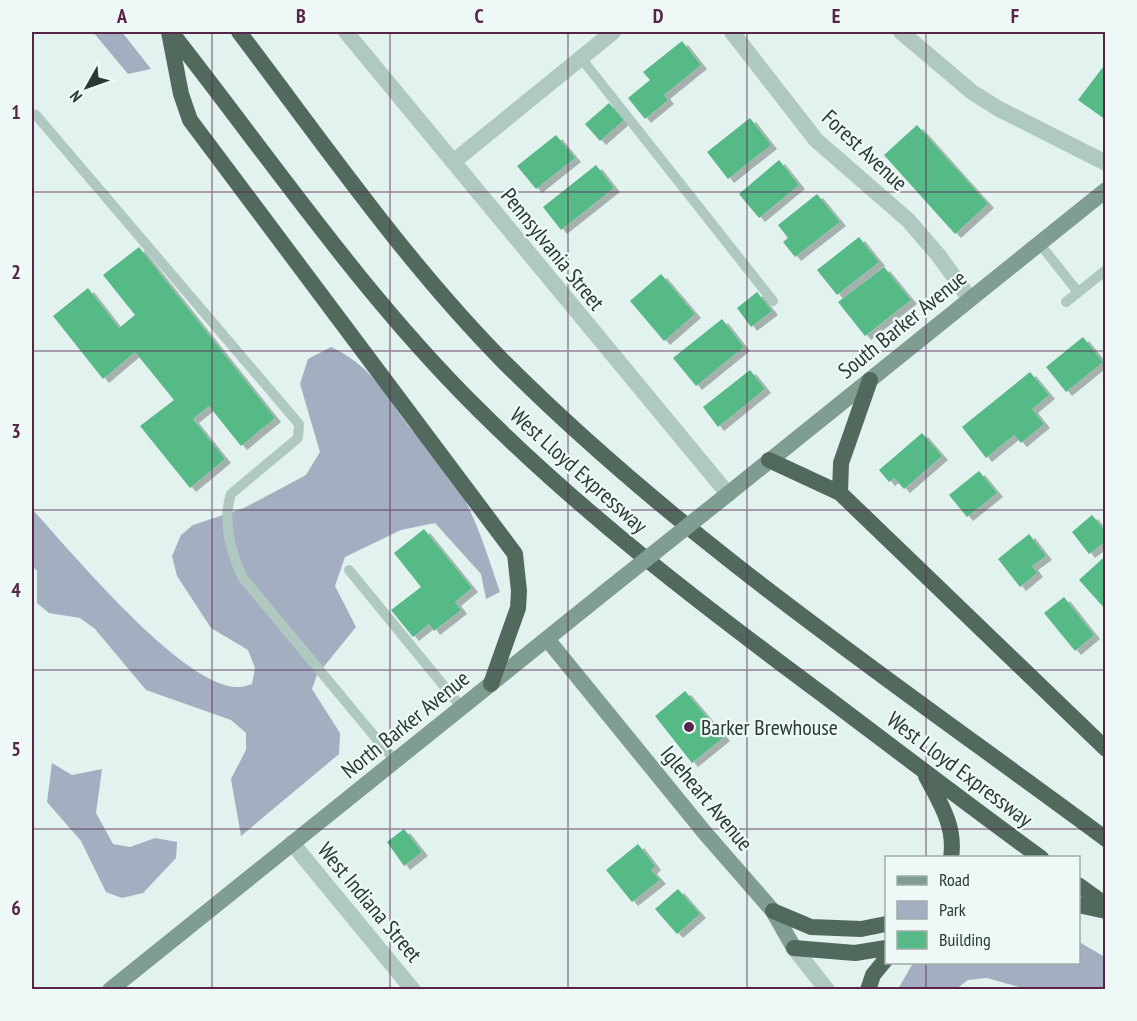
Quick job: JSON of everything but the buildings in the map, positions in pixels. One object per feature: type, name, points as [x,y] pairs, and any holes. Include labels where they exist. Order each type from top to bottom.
[{"type":"highway","points":[[170,32],[181,94],[190,120],[515,554],[519,591],[518,608],[491,684]]},
{"type":"highway","name":"West Lloyd Expressway","points":[[170,32],[333,243],[418,344],[474,406],[541,470],[676,586],[1038,856]]},
{"type":"highway","name":"West Lloyd Expressway","points":[[239,32],[393,236],[504,361],[598,452],[667,511],[812,623],[1106,838]]},
{"type":"highway","points":[[840,493],[841,463],[870,380]]},
{"type":"highway","points":[[769,460],[840,493],[1106,749]]},
{"type":"highway","points":[[924,772],[951,825],[954,840],[951,856]]},
{"type":"highway","points":[[1080,886],[1106,905]]},
{"type":"highway","points":[[1080,905],[1106,911]]},
{"type":"highway","points":[[773,911],[811,927],[861,929],[885,924]]},
{"type":"highway","points":[[794,948],[855,952],[885,948]]},
{"type":"highway","points":[[868,990],[873,975],[885,960]]},
{"type":"main road","name":"South Barker Avenue","points":[[728,494],[1106,190]]},
{"type":"main road","name":"North Barker Avenue","points":[[110,990],[728,494]]},
{"type":"main road","name":"Igleheart Avenue","points":[[548,639],[705,833],[773,911],[794,948]]},
{"type":"street","name":"Pennsylvania Street","points":[[345,32],[728,494]]},
{"type":"street","points":[[453,162],[614,32]]},
{"type":"street","name":"Forest Avenue","points":[[732,32],[816,140],[908,220],[939,256],[970,299]]},
{"type":"street","points":[[901,32],[981,97],[1106,163]]},
{"type":"street","name":"West Indiana Street","points":[[292,843],[413,990]]},
{"type":"street","name":"Igleheart Avenue","points":[[794,948],[827,990]]},
{"type":"lane","points":[[581,58],[773,301]]},
{"type":"lane","points":[[32,114],[36,115],[110,199],[299,424],[298,438],[231,494],[227,507],[233,558],[243,578],[395,761]]},
{"type":"lane","points":[[1039,243],[1078,292]]},
{"type":"lane","points":[[1066,302],[1106,270]]},
{"type":"lane","points":[[349,570],[462,708]]},
{"type":"green space","points":[[93,32],[122,32],[151,69],[128,74]]},
{"type":"green space","points":[[331,347],[356,362],[375,380],[411,429],[454,480],[477,526],[500,592],[486,599],[481,574],[435,523],[401,530],[345,557],[335,586],[356,627],[317,675],[312,689],[340,733],[339,754],[241,836],[231,779],[246,750],[246,733],[231,720],[146,690],[95,629],[80,618],[49,613],[37,603],[37,571],[32,565],[32,509],[100,584],[160,643],[189,666],[216,682],[239,687],[252,684],[255,668],[248,650],[211,628],[177,576],[172,556],[181,535],[193,525],[244,508],[306,475],[320,452],[300,384],[308,359]]},
{"type":"green space","points":[[52,763],[72,775],[102,769],[96,813],[113,844],[130,847],[155,838],[177,842],[176,858],[143,893],[122,898],[106,892],[81,841],[47,802]]},
{"type":"green space","points":[[1080,943],[1105,957],[1105,989],[1026,989],[987,978],[968,980],[956,989],[898,989],[912,964],[1080,964]]},
{"type":"place","name":"Barker Brewhouse","points":[[689,727]]}]
